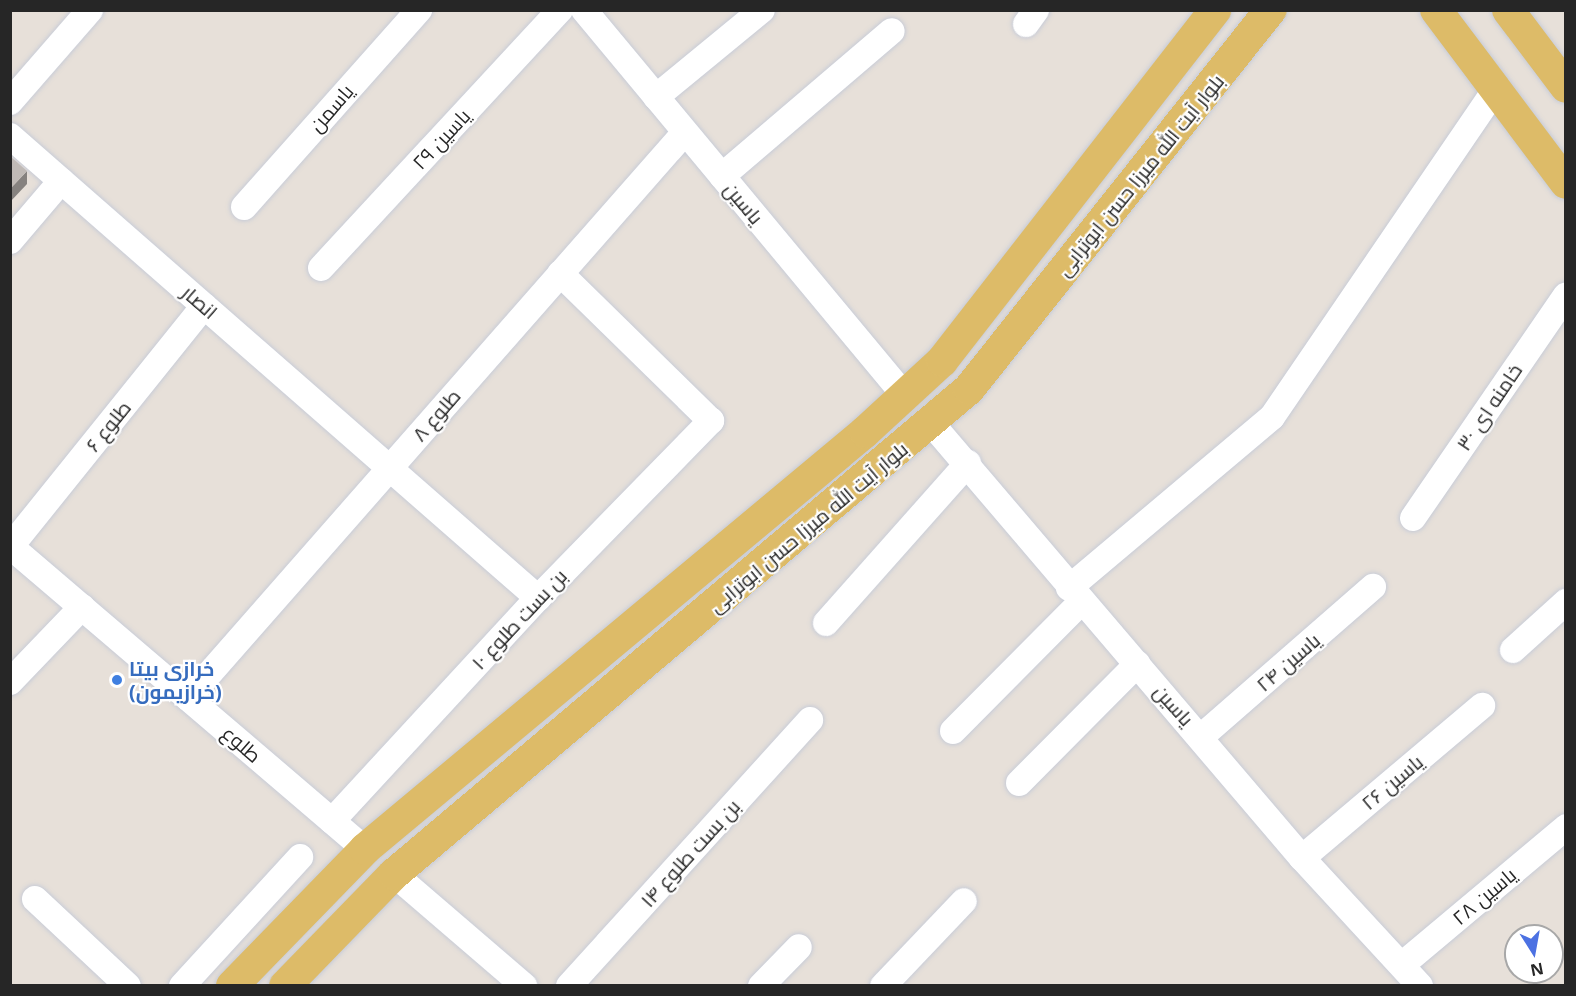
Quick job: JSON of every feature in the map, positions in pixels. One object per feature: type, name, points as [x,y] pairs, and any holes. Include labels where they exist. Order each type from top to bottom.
[{"type":"main road","name":"بلوار آیت الله میرزا حسن ابوترابی","points":[[232,986],[365,849],[905,396],[942,361],[1215,10]]},
{"type":"main road","name":"بلوار آیت الله میرزا حسن ابوترابی","points":[[285,986],[394,874],[969,389],[1271,10]]},
{"type":"main road","points":[[1436,10],[1566,183]]},
{"type":"main road","points":[[1508,10],[1566,87]]},
{"type":"main road","points":[[905,396],[931,423]]},
{"type":"main road","points":[[365,849],[394,874]]},
{"type":"street","points":[[10,102],[90,10]]},
{"type":"street","name":"یاسمن","points":[[244,207],[418,10]]},
{"type":"street","name":"یاسین ۲۹","points":[[321,268],[560,10]]},
{"type":"street","name":"یاسین","points":[[584,10],[905,396]]},
{"type":"street","points":[[656,97],[762,10]]},
{"type":"street","points":[[722,176],[892,31]]},
{"type":"street","points":[[953,731],[1075,595],[1272,417],[1496,89]]},
{"type":"street","name":"طلوع ۸","points":[[188,698],[685,132]]},
{"type":"street","name":"انصار","points":[[10,136],[538,598]]},
{"type":"street","points":[[10,241],[61,181]]},
{"type":"street","name":"بن بست طلوع ۱۰","points":[[332,821],[538,598],[711,422],[560,273]]},
{"type":"street","name":"خامنه ای ۳۰","points":[[1413,518],[1566,295]]},
{"type":"street","name":"طلوع ۶","points":[[11,546],[204,306]]},
{"type":"street","name":"یاسین","points":[[931,423],[968,463],[1075,595],[1202,736],[1302,858],[1403,964],[1420,986]]},
{"type":"street","points":[[826,623],[968,463]]},
{"type":"street","name":"طلوع","points":[[11,546],[365,849]]},
{"type":"street","name":"یاسین ۲۴","points":[[1202,736],[1373,587]]},
{"type":"street","points":[[1513,650],[1566,602]]},
{"type":"street","points":[[10,682],[82,607]]},
{"type":"street","points":[[1018,783],[1137,664]]},
{"type":"street","name":"یاسین ۲۶","points":[[1302,858],[1482,706]]},
{"type":"street","name":"بن بست طلوع ۱۴","points":[[569,986],[810,720]]},
{"type":"street","name":"یاسین ۲۸","points":[[1403,964],[1566,827]]},
{"type":"street","points":[[182,986],[300,857]]},
{"type":"street","points":[[394,874],[524,986]]},
{"type":"street","points":[[34,899],[128,986]]},
{"type":"street","points":[[883,986],[964,901]]},
{"type":"street","points":[[248,915],[277,939]]},
{"type":"street","points":[[761,986],[799,947]]},
{"type":"building","points":[[10,156],[27,171],[10,189]]},
{"type":"place","name":"خرازی بیتا (خرازیمون)","points":[[117,680]]}]
